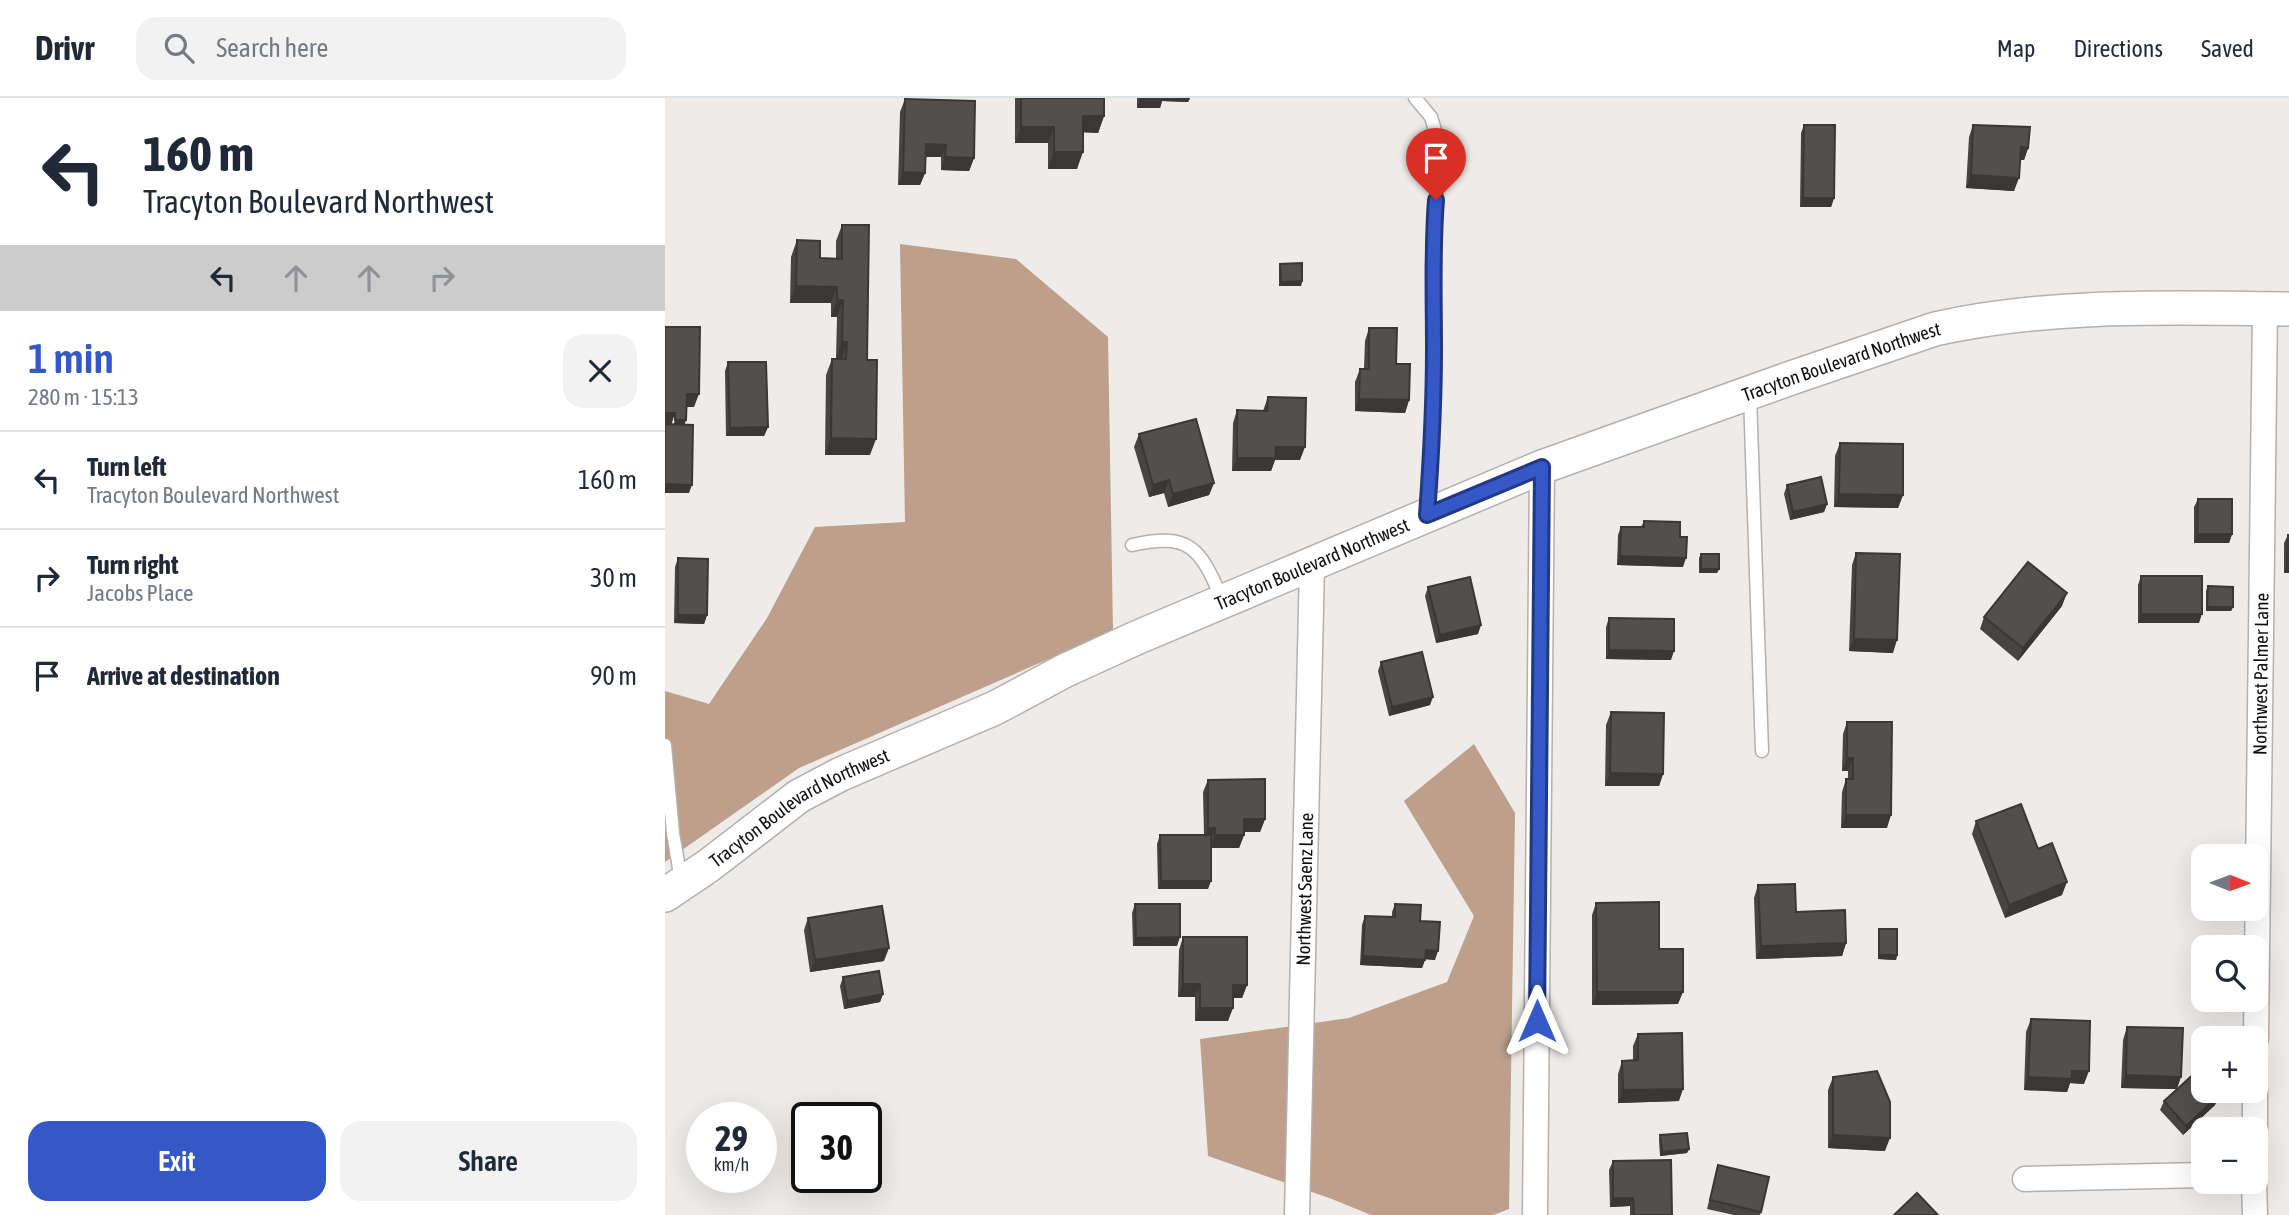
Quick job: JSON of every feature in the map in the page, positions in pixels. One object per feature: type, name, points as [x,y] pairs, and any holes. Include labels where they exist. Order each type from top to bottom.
[{"type":"main road","name":"Tracyton Boulevard Northwest","points":[[673,889],[708,866],[799,796],[841,774],[995,708],[1112,649],[1542,467],[1935,329],[1981,319],[2123,307],[2277,309]]},
{"type":"street","name":"Northwest Palmer Lane","points":[[2256,1026],[2277,309]]},
{"type":"street","points":[[1535,1215],[1542,467]]},
{"type":"street","name":"Northwest Saenz Lane","points":[[1297,1215],[1312,565]]},
{"type":"street","points":[[2025,1179],[2191,1175]]},
{"type":"street","points":[[2254,1194],[2255,1215]]},
{"type":"lane","points":[[1415,98],[1430,117],[1438,140],[1432,266],[1432,426],[1427,515]]},
{"type":"lane","points":[[1750,393],[1762,751]]},
{"type":"lane","points":[[1132,545],[1155,540],[1185,543],[1207,567],[1224,602]]},
{"type":"lane","points":[[665,745],[673,833],[673,889]]},
{"type":"shaded area","points":[[900,244],[1016,259],[1108,337],[1113,631],[799,768],[665,862],[665,691],[709,704],[767,618],[815,527],[905,522]]},
{"type":"shaded area","points":[[1474,744],[1515,813],[1509,1209],[1493,1215],[1371,1215],[1208,1156],[1200,1039],[1349,1018],[1447,982],[1474,916],[1404,801]]},
{"type":"building","points":[[1021,98],[1104,98],[1104,116],[1083,116],[1083,152],[1054,152],[1054,127],[1021,127]]},
{"type":"building","points":[[905,99],[975,101],[974,158],[945,157],[946,145],[926,144],[925,173],[903,172]]},
{"type":"building","points":[[1804,125],[1835,125],[1834,198],[1803,198]]},
{"type":"building","points":[[1973,125],[2030,127],[2028,148],[2021,147],[2019,178],[1971,175]]},
{"type":"building","points":[[842,225],[869,225],[867,360],[877,360],[876,439],[831,438],[832,359],[846,359],[847,342],[842,342],[843,300],[837,300],[837,287],[796,286],[797,240],[820,241],[820,258],[842,259]]},
{"type":"building","points":[[1302,263],[1302,281],[1281,282],[1280,264]]},
{"type":"building","points":[[665,327],[700,327],[699,394],[687,394],[686,420],[675,420],[675,413],[665,413]]},
{"type":"building","points":[[1369,328],[1397,328],[1396,364],[1410,364],[1409,400],[1359,399],[1360,369],[1369,369]]},
{"type":"building","points":[[728,362],[766,362],[768,427],[730,428]]},
{"type":"building","points":[[1268,397],[1306,398],[1305,447],[1276,447],[1275,458],[1237,458],[1237,410],[1267,411]]},
{"type":"building","points":[[1196,419],[1214,483],[1173,494],[1169,480],[1153,485],[1139,434]]},
{"type":"building","points":[[665,424],[693,425],[692,485],[665,484]]},
{"type":"building","points":[[1840,443],[1903,444],[1903,495],[1839,494]]},
{"type":"building","points":[[1821,477],[1827,504],[1793,512],[1787,485]]},
{"type":"building","points":[[2198,499],[2232,499],[2232,534],[2197,534]]},
{"type":"building","points":[[1644,521],[1680,522],[1680,537],[1687,537],[1686,558],[1620,556],[1621,527],[1644,527]]},
{"type":"building","points":[[2288,535],[2289,564],[2287,564]]},
{"type":"building","points":[[1856,553],[1900,554],[1897,640],[1854,639]]},
{"type":"building","points":[[1701,554],[1719,554],[1719,569],[1701,569]]},
{"type":"building","points":[[678,558],[708,559],[707,615],[678,615]]},
{"type":"building","points":[[2028,562],[2067,593],[2023,648],[1984,617]]},
{"type":"building","points":[[2141,576],[2202,576],[2202,614],[2141,614]]},
{"type":"building","points":[[1470,577],[1481,625],[1440,635],[1428,587]]},
{"type":"building","points":[[2208,586],[2233,587],[2233,607],[2207,607]]},
{"type":"building","points":[[1609,618],[1674,619],[1674,651],[1609,650]]},
{"type":"building","points":[[1422,652],[1433,697],[1392,707],[1381,662]]},
{"type":"building","points":[[1611,712],[1664,713],[1663,774],[1610,773]]},
{"type":"building","points":[[1847,722],[1892,722],[1891,815],[1846,815],[1846,779],[1853,779],[1853,758],[1847,758]]},
{"type":"building","points":[[1265,779],[1265,819],[1244,819],[1244,835],[1215,835],[1215,828],[1208,828],[1208,780]]},
{"type":"building","points":[[2021,804],[2038,849],[2052,843],[2067,882],[2009,905],[1976,821]]},
{"type":"building","points":[[1160,835],[1211,835],[1211,881],[1161,881]]},
{"type":"building","points":[[1795,884],[1796,912],[1845,910],[1846,943],[1761,946],[1758,885]]},
{"type":"building","points":[[1659,902],[1659,949],[1683,949],[1683,992],[1597,992],[1596,903]]},
{"type":"building","points":[[1135,904],[1180,904],[1180,937],[1136,938]]},
{"type":"building","points":[[1395,904],[1421,905],[1420,921],[1440,922],[1438,951],[1426,950],[1425,960],[1363,956],[1365,916],[1395,917]]},
{"type":"building","points":[[882,906],[889,948],[815,960],[808,918]]},
{"type":"building","points":[[1879,929],[1897,929],[1897,955],[1879,955]]},
{"type":"building","points":[[1183,937],[1247,937],[1247,985],[1233,985],[1233,1008],[1200,1008],[1200,984],[1183,984]]},
{"type":"building","points":[[879,971],[883,994],[847,1001],[843,977]]},
{"type":"building","points":[[2031,1019],[2090,1021],[2089,1071],[2072,1071],[2072,1079],[2028,1077]]},
{"type":"building","points":[[2127,1027],[2183,1028],[2181,1077],[2126,1075]]},
{"type":"building","points":[[1682,1033],[1683,1089],[1623,1090],[1622,1061],[1638,1060],[1638,1034]]},
{"type":"building","points":[[1877,1071],[1890,1102],[1890,1138],[1833,1135],[1833,1077]]},
{"type":"building","points":[[2191,1077],[2191,1103],[2211,1103],[2196,1117],[2191,1117],[2186,1126],[2164,1101]]},
{"type":"building","points":[[1687,1133],[1689,1149],[1662,1152],[1660,1135]]},
{"type":"building","points":[[1671,1160],[1672,1215],[1634,1215],[1633,1198],[1613,1198],[1613,1161]]},
{"type":"building","points":[[1718,1165],[1769,1177],[1761,1212],[1710,1200]]},
{"type":"building","points":[[1917,1193],[1938,1215],[1894,1215]]},
{"type":"route","points":[[1436,200],[1432,266],[1432,439],[1427,515],[1542,467],[1537,1021]]}]
